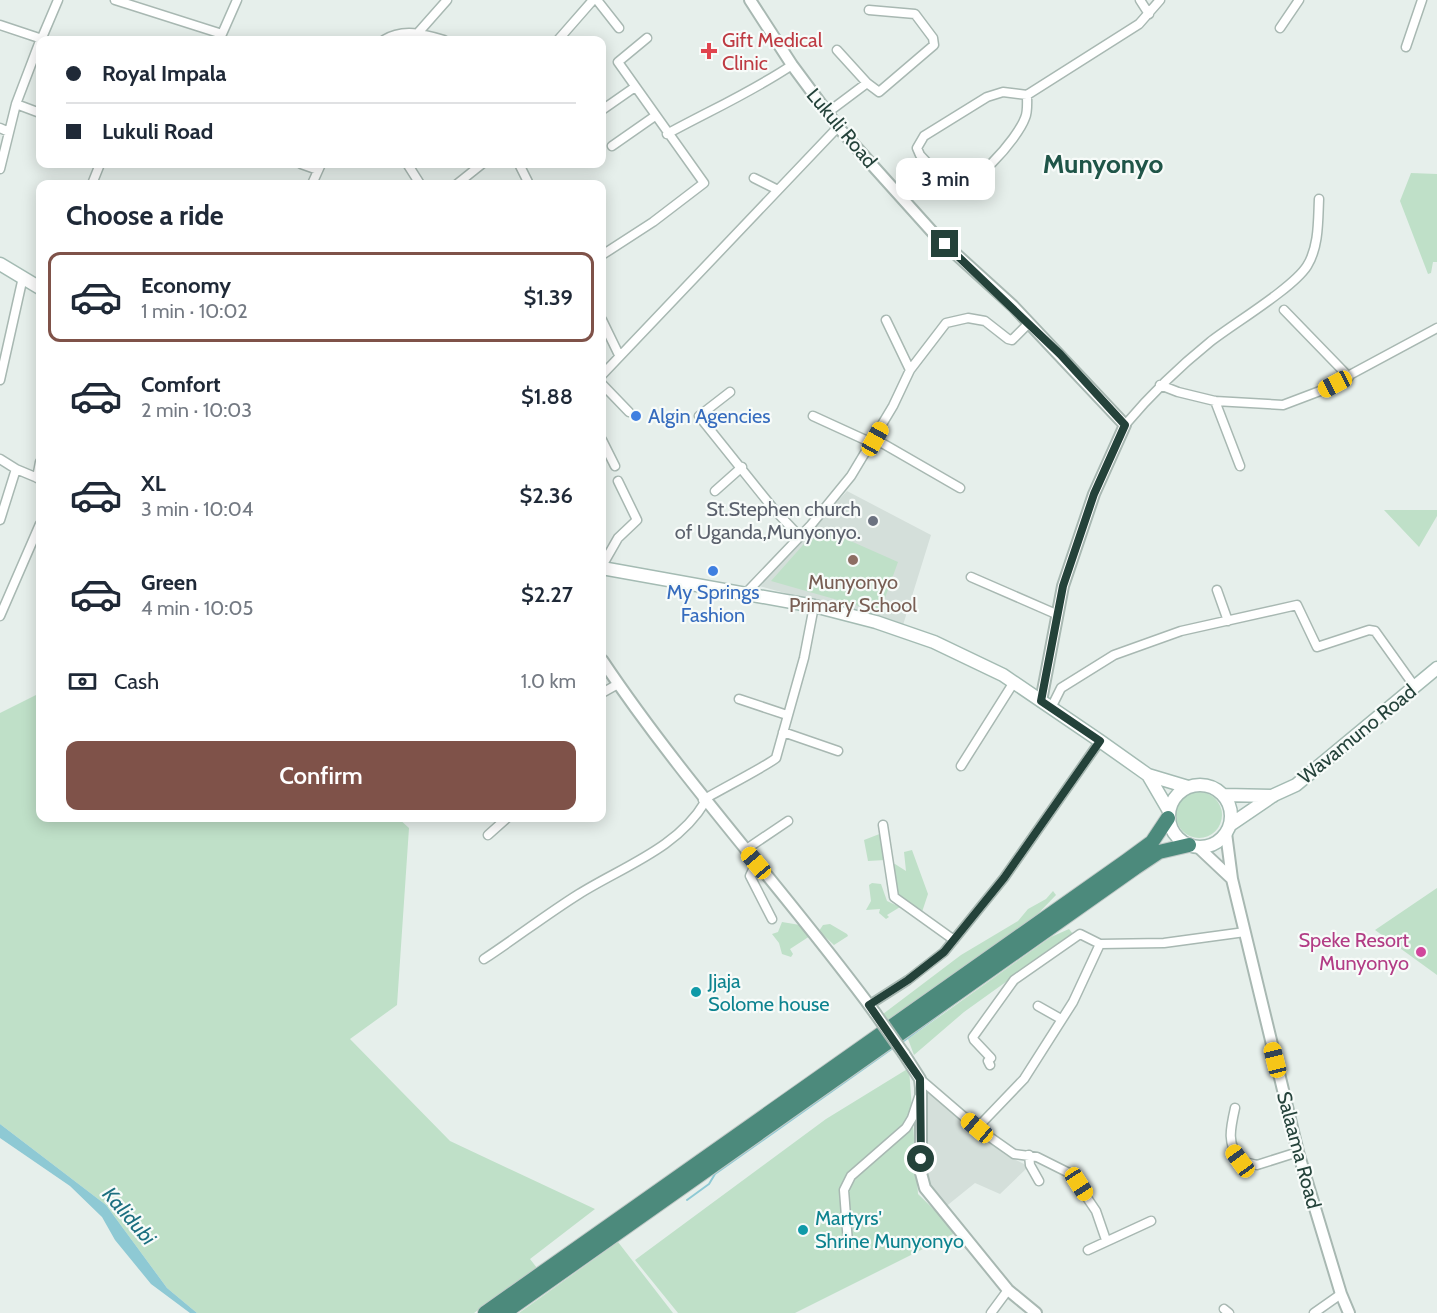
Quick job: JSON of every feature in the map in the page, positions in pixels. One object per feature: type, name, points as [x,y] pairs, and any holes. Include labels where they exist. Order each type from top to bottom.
[{"type":"highway","points":[[504,1313],[546,1277],[1152,842],[1168,814]]},
{"type":"highway","points":[[486,1313],[546,1277],[1159,852],[1194,846]]},
{"type":"main road","points":[[0,264],[36,285]]},
{"type":"main road","points":[[606,568],[813,606],[876,622],[965,655],[1014,682],[1148,776],[1188,787],[1207,785],[1224,795],[1231,809],[1228,829],[1214,844],[1194,846],[1175,835],[1168,814],[1148,776]]},
{"type":"main road","name":"Wavamuno Road","points":[[1228,829],[1274,795],[1296,785],[1437,668]]},
{"type":"main road","points":[[1168,814],[1177,794],[1188,787]]},
{"type":"main road","name":"Wavamuno Road","points":[[1224,795],[1274,795]]},
{"type":"street","points":[[43,36],[58,0]]},
{"type":"street","points":[[115,0],[218,36]]},
{"type":"street","points":[[221,36],[237,0]]},
{"type":"street","points":[[417,34],[447,0]]},
{"type":"street","name":"Lukuli Road","points":[[750,0],[792,65],[838,128],[936,236],[1029,323],[1125,425]]},
{"type":"street","points":[[1140,0],[1149,14]]},
{"type":"street","points":[[1028,95],[1026,117],[1018,132],[997,157],[968,183],[953,188],[920,155],[917,148],[924,136],[987,97],[1003,92],[1028,95],[1139,24],[1160,0]]},
{"type":"street","points":[[1280,28],[1299,0]]},
{"type":"street","points":[[1406,47],[1422,0]]},
{"type":"street","points":[[561,36],[590,1],[619,28]]},
{"type":"street","points":[[837,50],[867,83],[879,92],[934,42],[915,14],[869,10]]},
{"type":"street","points":[[0,25],[36,38]]},
{"type":"street","points":[[393,36],[399,33],[426,36]]},
{"type":"street","points":[[606,252],[663,216],[704,183],[667,134],[618,60],[647,38]]},
{"type":"street","points":[[0,169],[16,104],[36,53]]},
{"type":"street","points":[[667,134],[717,106],[760,87],[792,65]]},
{"type":"street","points":[[827,113],[867,83]]},
{"type":"street","points":[[606,107],[635,87]]},
{"type":"street","points":[[16,104],[36,112]]},
{"type":"street","points":[[612,146],[655,116]]},
{"type":"street","points":[[0,128],[9,132]]},
{"type":"street","points":[[606,371],[838,128]]},
{"type":"street","points":[[462,180],[477,168]]},
{"type":"street","points":[[754,178],[778,190]]},
{"type":"street","points":[[1046,704],[1056,614],[1090,504],[1125,425],[1160,385],[1210,343],[1290,284],[1307,267],[1313,252],[1320,199]]},
{"type":"street","points":[[0,380],[4,344],[23,277]]},
{"type":"street","points":[[1284,310],[1325,355],[1349,377]]},
{"type":"street","points":[[745,594],[800,537],[851,476],[873,441],[910,370],[946,323],[968,318],[985,321],[1008,339],[1012,339],[1029,323]]},
{"type":"street","points":[[886,320],[910,370]]},
{"type":"street","points":[[606,328],[620,355]]},
{"type":"street","points":[[1160,385],[1215,401],[1283,405],[1349,377],[1437,328]]},
{"type":"street","points":[[606,388],[629,412]]},
{"type":"street","points":[[730,392],[699,416],[772,507],[800,537]]},
{"type":"street","points":[[1215,401],[1240,466]]},
{"type":"street","points":[[813,416],[873,441],[960,488]]},
{"type":"street","points":[[606,448],[615,466]]},
{"type":"street","points":[[0,459],[16,469],[36,477]]},
{"type":"street","points":[[715,491],[742,467]]},
{"type":"street","points":[[0,520],[16,469]]},
{"type":"street","points":[[606,560],[618,538],[637,520],[618,481]]},
{"type":"street","points":[[0,616],[36,533]]},
{"type":"street","points":[[971,577],[1056,614]]},
{"type":"street","points":[[1217,590],[1228,621]]},
{"type":"street","points":[[1046,704],[1061,688],[1114,655],[1180,631],[1297,605],[1317,647],[1369,630],[1376,631],[1415,687]]},
{"type":"street","points":[[484,959],[566,902],[669,841],[698,814],[704,801],[774,761],[804,658],[813,606]]},
{"type":"street","points":[[606,666],[704,801],[840,966],[904,1054],[920,1084],[1014,1154],[1029,1155],[1071,1174],[1096,1211],[1106,1240]]},
{"type":"street","points":[[961,766],[1014,682]]},
{"type":"street","points":[[606,691],[618,684]]},
{"type":"street","points":[[739,699],[787,715]]},
{"type":"street","points":[[783,732],[838,751]]},
{"type":"street","points":[[872,1009],[933,963],[954,940],[1004,878],[1100,741]]},
{"type":"street","points":[[745,850],[788,821]]},
{"type":"street","points":[[488,835],[503,822]]},
{"type":"street","points":[[883,825],[894,897],[954,940]]},
{"type":"street","name":"Salaama Road","points":[[1228,829],[1232,879],[1298,1152],[1341,1294],[1349,1313]]},
{"type":"street","points":[[1194,846],[1232,879]]},
{"type":"street","points":[[756,863],[750,876],[772,920]]},
{"type":"street","points":[[990,1065],[988,1061],[991,1058],[974,1041],[973,1036],[1014,980],[1080,934],[1100,944],[1164,943],[1245,932]]},
{"type":"street","points":[[977,1128],[1024,1080],[1073,1002],[1100,944]]},
{"type":"street","points":[[1038,1006],[1061,1019]]},
{"type":"street","points":[[848,1243],[844,1190],[851,1176],[864,1163],[906,1128],[912,1118],[920,1084]]},
{"type":"street","points":[[920,1084],[921,1173],[924,1188],[1008,1290],[1032,1312]]},
{"type":"street","points":[[1235,1108],[1230,1139],[1232,1149],[1240,1161],[1257,1165],[1298,1152]]},
{"type":"street","points":[[1029,1155],[1030,1165],[1039,1181]]},
{"type":"street","points":[[1088,1251],[1106,1240],[1151,1221]]},
{"type":"street","points":[[991,1313],[1008,1290]]},
{"type":"street","points":[[1314,1313],[1341,1294]]},
{"type":"shaded area","name":"Munyonyo Primary School","points":[[847,491],[931,535],[903,625],[759,586]]},
{"type":"shaded area","points":[[929,1091],[1006,1155],[1024,1164],[1027,1168],[1000,1194],[975,1183],[944,1208],[932,1194],[923,1173],[926,1092]]},
{"type":"green space","points":[[1411,173],[1437,174],[1437,262],[1433,262],[1431,273],[1428,274],[1400,201]]},
{"type":"green space","points":[[1384,510],[1437,510],[1437,516],[1419,547]]},
{"type":"green space","points":[[819,527],[898,562],[880,612],[771,581]]},
{"type":"green space","points":[[36,695],[36,822],[402,822],[409,828],[397,1005],[350,1039],[450,1141],[595,1209],[530,1259],[537,1268],[474,1313],[197,1313],[167,1288],[106,1205],[0,1124],[0,713]]},
{"type":"green space","points":[[1199,792],[1215,799],[1222,815],[1215,831],[1199,838],[1183,831],[1176,815],[1183,799]]},
{"type":"green space","points":[[882,833],[885,860],[868,861],[864,840]]},
{"type":"green space","points":[[912,850],[928,894],[922,912],[894,897],[889,866],[895,864],[906,871],[904,852]]},
{"type":"green space","points":[[881,884],[887,901],[900,907],[887,915],[889,917],[886,919],[879,913],[880,909],[866,910],[871,901],[869,885]]},
{"type":"green space","name":"Speke Resort Munyonyo","points":[[1437,888],[1437,975],[1375,930]]},
{"type":"green space","points":[[1053,891],[1056,895],[1032,920],[889,1021],[883,1014],[961,955],[1018,921],[1028,909],[1046,899]]},
{"type":"green space","points":[[782,922],[800,925],[810,936],[790,949],[793,954],[791,957],[782,954],[779,943],[772,934],[778,932]]},
{"type":"green space","points":[[830,924],[848,936],[834,945],[819,931],[823,925]]},
{"type":"green space","points":[[1069,929],[1073,934],[964,1012],[914,1055],[908,1039],[1051,937]]},
{"type":"green space","points":[[909,1068],[918,1194],[957,1232],[795,1313],[678,1313],[635,1260],[826,1119]]},
{"type":"green space","points":[[618,1242],[673,1313],[519,1313]]},
{"type":"water","points":[[0,1124],[106,1205],[167,1288],[197,1313],[190,1313],[151,1284],[115,1240],[102,1217],[70,1186],[0,1138]]},
{"type":"waterway","points":[[901,1043],[966,995]]},
{"type":"waterway","points":[[687,1200],[709,1184],[715,1174],[893,1048]]},
{"type":"place","name":"Gift Medical Clinic","points":[[709,51]]},
{"type":"place","name":"Algin Agencies","points":[[636,416]]},
{"type":"place","name":"St.Stephen church of Uganda,Munyonyo.","points":[[873,521]]},
{"type":"place","name":"Munyonyo Primary School","points":[[853,560]]},
{"type":"place","name":"My Springs Fashion","points":[[713,571]]},
{"type":"place","name":"Speke Resort Munyonyo","points":[[1421,952]]},
{"type":"place","name":"Jjaja Solome house","points":[[696,992]]},
{"type":"place","name":"Martyrs' Shrine Munyonyo","points":[[803,1230]]},
{"type":"district","name":"Munyonyo","points":[[1103,164]]},
{"type":"route","points":[[921,1159],[920,1079],[869,1005],[933,963],[944,952],[1004,878],[1100,741],[1041,701],[1063,586],[1094,494],[1125,425],[1060,354],[945,244]]},
{"type":"water label","name":"Kalidubi","points":[[129,1216]]}]
